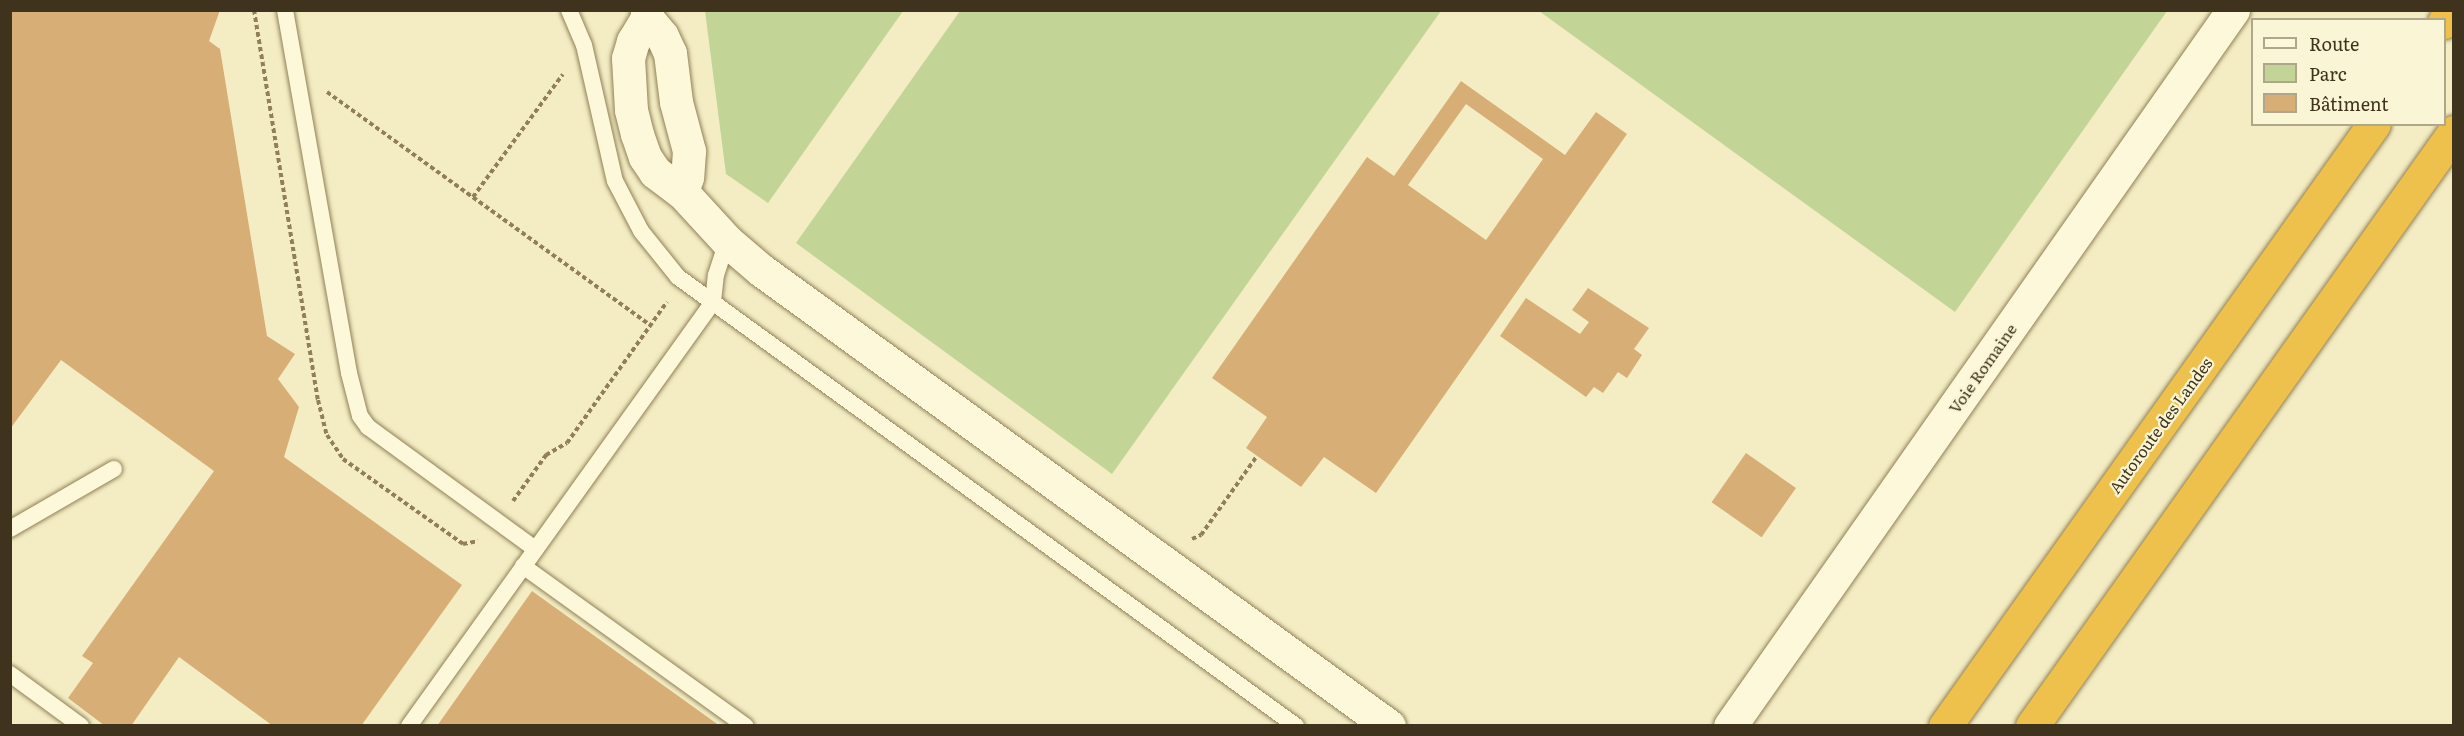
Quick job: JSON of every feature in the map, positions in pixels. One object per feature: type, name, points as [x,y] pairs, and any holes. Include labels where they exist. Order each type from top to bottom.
[{"type":"highway","name":"Autoroute des Landes","points":[[1945,726],[2373,126]]},
{"type":"highway","points":[[2032,726],[2454,132]]},
{"type":"street","name":"Voie Romaine","points":[[1730,726],[2233,10]]},
{"type":"street","points":[[682,192],[687,177],[689,151],[676,102],[670,53],[647,14],[633,41],[628,58],[631,110],[645,157],[655,172],[682,192],[727,241],[761,270],[1389,726]]},
{"type":"lane","points":[[285,10],[349,373],[360,416],[368,428],[535,549]]},
{"type":"lane","points":[[568,10],[584,45],[615,181],[640,231],[678,277],[1296,726]]},
{"type":"lane","points":[[409,726],[713,302],[716,275],[727,241]]},
{"type":"lane","points":[[10,529],[114,469]]},
{"type":"lane","points":[[523,566],[746,726]]},
{"type":"lane","points":[[10,674],[81,726]]},
{"type":"path","points":[[259,43],[650,325]]},
{"type":"path","points":[[473,197],[584,45]]},
{"type":"path","points":[[498,522],[546,455],[567,443],[669,298],[678,277]]},
{"type":"path","points":[[1189,541],[1202,536],[1257,456]]},
{"type":"green space","points":[[705,11],[903,11],[768,203],[726,174]]},
{"type":"green space","points":[[960,11],[1441,11],[1112,474],[796,243]]},
{"type":"green space","points":[[1539,11],[2167,11],[1955,312]]},
{"type":"building","points":[[10,10],[220,10],[209,41],[220,49],[267,336],[295,354],[278,379],[299,407],[284,457],[462,585],[361,726],[273,726],[179,657],[131,726],[105,726],[68,698],[93,663],[82,656],[214,471],[61,360],[10,429]]},
{"type":"building","points":[[1461,81],[1565,155],[1596,112],[1627,134],[1376,493],[1324,457],[1301,487],[1246,448],[1267,417],[1212,378],[1367,157],[1394,176]],"holes":[[[1466,104],[1543,159],[1486,240],[1408,185]]]},
{"type":"building","points":[[1588,288],[1649,328],[1634,349],[1642,355],[1627,378],[1618,372],[1603,393],[1594,387],[1586,397],[1500,336],[1526,298],[1580,334],[1589,322],[1572,310]]},
{"type":"building","points":[[1746,453],[1796,488],[1762,537],[1712,502]]},
{"type":"building","points":[[532,591],[720,726],[437,726]]}]
